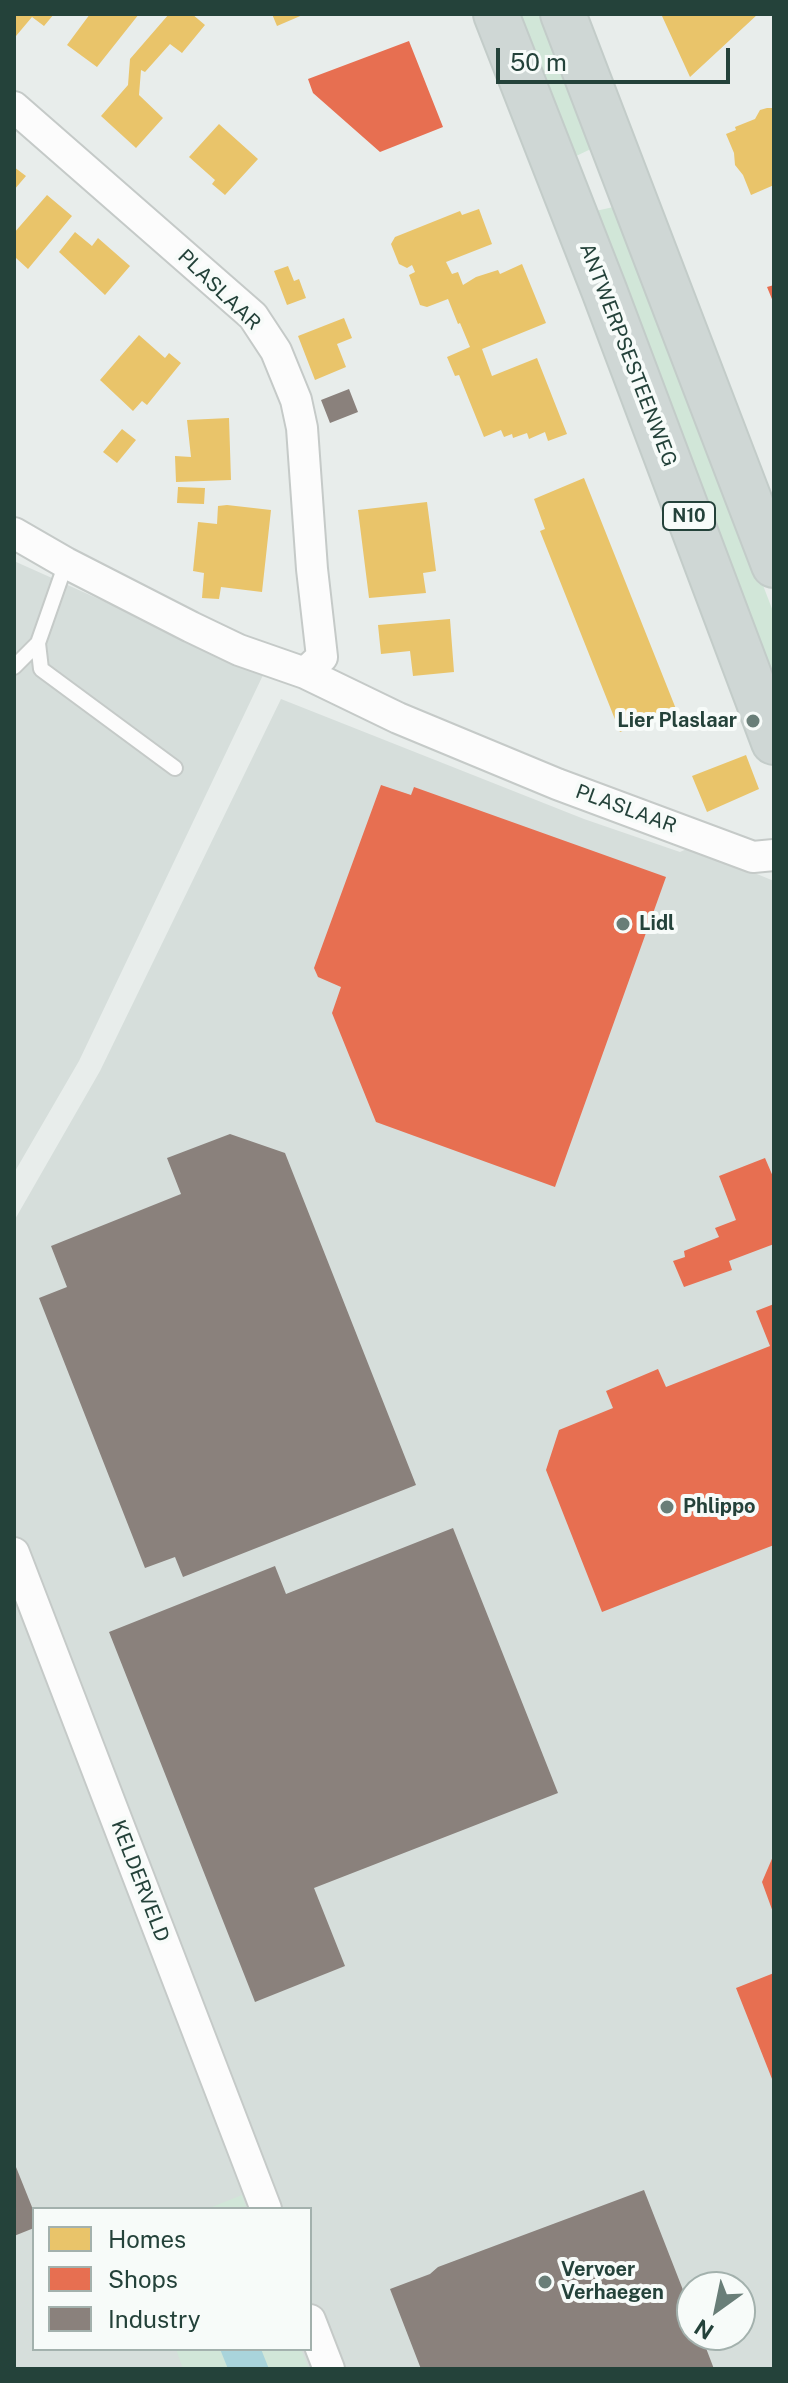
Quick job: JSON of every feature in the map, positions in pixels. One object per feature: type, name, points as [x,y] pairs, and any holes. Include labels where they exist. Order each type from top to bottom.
[{"type":"main road","name":"ANTWERPSESTEENWEG","points":[[496,14],[774,742]]},
{"type":"main road","points":[[563,14],[774,565]]},
{"type":"main road","points":[[572,211],[583,187],[605,178],[633,196]]},
{"type":"street","name":"PLASLAAR","points":[[14,107],[253,316],[276,351],[296,400],[302,428],[322,657],[305,673]]},
{"type":"street","name":"PLASLAAR","points":[[14,533],[66,563],[239,650],[305,673],[398,718],[557,784],[753,857],[774,855]]},
{"type":"street","name":"KELDERVELD","points":[[14,1553],[265,2207]]},
{"type":"street","points":[[312,2325],[329,2369]]},
{"type":"lane","points":[[14,667],[38,643],[66,563]]},
{"type":"lane","points":[[38,643],[41,669],[175,768]]},
{"type":"shaded area","points":[[14,561],[264,673],[79,1061],[14,1173]]},
{"type":"shaded area","points":[[281,699],[584,819],[680,852],[691,847],[774,881],[774,2369],[14,2369],[14,1221],[100,1071]]},
{"type":"green space","points":[[513,14],[543,14],[595,147],[570,159]]},
{"type":"green space","points":[[618,206],[774,614],[774,679],[591,212]]},
{"type":"green space","points":[[242,2195],[246,2207],[212,2207]]},
{"type":"green space","points":[[177,2351],[302,2351],[309,2369],[183,2369]]},
{"type":"water","points":[[221,2351],[262,2351],[269,2369],[228,2369]]},
{"type":"building: Homes","points":[[14,14],[54,14],[44,26],[32,17],[16,36]]},
{"type":"building: Homes","points":[[90,14],[139,14],[97,67],[67,45]]},
{"type":"building: Homes","points":[[169,14],[192,14],[205,25],[182,53],[170,44],[145,72],[141,70],[139,95],[163,118],[136,148],[101,116],[128,85],[130,59]]},
{"type":"building: Homes","points":[[272,14],[305,14],[277,26]]},
{"type":"building: Homes","points":[[758,14],[690,77],[662,16]]},
{"type":"building: Homes","points":[[774,108],[774,185],[751,195],[735,165],[726,134],[755,119],[760,110]]},
{"type":"building: Homes","points":[[219,124],[258,159],[225,195],[212,184],[215,180],[189,157]]},
{"type":"building: Homes","points":[[14,167],[26,176],[14,190]]},
{"type":"building: Homes","points":[[47,195],[72,216],[28,269],[16,258],[14,260],[14,233]]},
{"type":"building: Homes","points":[[479,209],[492,244],[446,262],[452,274],[458,272],[463,285],[476,277],[498,270],[500,274],[522,264],[546,323],[482,349],[492,376],[537,358],[567,434],[548,441],[545,432],[529,439],[527,433],[513,438],[512,434],[504,437],[501,430],[484,437],[459,375],[455,376],[447,357],[470,347],[460,323],[448,299],[427,307],[420,305],[409,275],[415,272],[412,265],[407,268],[399,264],[391,244],[395,237],[460,211],[462,215]]},
{"type":"building: Homes","points":[[75,232],[92,246],[98,238],[130,266],[105,295],[59,252]]},
{"type":"building: Homes","points":[[288,266],[294,281],[299,279],[306,298],[287,305],[274,271]]},
{"type":"building: Homes","points":[[344,318],[352,338],[337,344],[346,367],[315,380],[298,336]]},
{"type":"building: Homes","points":[[139,335],[165,358],[169,353],[181,363],[147,405],[142,401],[133,411],[100,380]]},
{"type":"building: Homes","points":[[229,418],[231,480],[176,482],[175,456],[191,457],[187,420]]},
{"type":"building: Homes","points":[[122,429],[136,440],[117,463],[103,452]]},
{"type":"building: Homes","points":[[584,478],[676,709],[620,732],[540,531],[545,529],[534,499]]},
{"type":"building: Homes","points":[[178,487],[205,488],[204,504],[177,503]]},
{"type":"building: Homes","points":[[427,502],[436,571],[423,573],[426,593],[369,598],[358,510]]},
{"type":"building: Homes","points":[[218,506],[271,510],[262,592],[221,587],[219,599],[202,598],[204,573],[193,571],[198,522],[217,524]]},
{"type":"building: Homes","points":[[450,619],[454,672],[413,676],[410,651],[381,654],[378,625]]},
{"type":"building: Homes","points":[[746,755],[759,789],[707,812],[692,776]]},
{"type":"building: Shops","points":[[409,41],[443,127],[380,152],[313,93],[308,79]]},
{"type":"building: Shops","points":[[774,285],[774,304],[767,287]]},
{"type":"building: Shops","points":[[381,785],[411,795],[414,787],[666,877],[555,1187],[376,1122],[332,1013],[341,987],[318,977],[314,968]]},
{"type":"building: Shops","points":[[765,1158],[774,1179],[774,1244],[729,1261],[732,1270],[684,1287],[673,1261],[685,1257],[684,1251],[719,1237],[715,1228],[736,1220],[719,1176]]},
{"type":"building: Shops","name":"Phlippo","points":[[774,1304],[774,1545],[602,1612],[546,1470],[559,1430],[613,1408],[606,1391],[658,1369],[666,1387],[770,1346],[756,1311]]},
{"type":"building: Shops","points":[[774,1854],[774,1915],[762,1882]]},
{"type":"building: Shops","points":[[774,1973],[774,2084],[736,1988]]},
{"type":"building: Industry","points":[[349,389],[358,412],[330,423],[321,400]]},
{"type":"building: Industry","points":[[230,1134],[285,1153],[416,1485],[183,1577],[175,1557],[145,1568],[39,1298],[67,1287],[51,1246],[181,1194],[167,1158]]},
{"type":"building: Industry","points":[[453,1528],[558,1793],[314,1888],[345,1966],[255,2002],[109,1632],[275,1566],[286,1594]]},
{"type":"building: Industry","points":[[14,2162],[32,2207],[32,2229],[14,2236]]},
{"type":"building: Industry","name":"Vervoer Verhaegen","points":[[644,2190],[676,2272],[676,2351],[707,2351],[714,2369],[421,2369],[390,2289],[430,2274],[438,2267]]},
{"type":"place","name":"Lier Plaslaar","points":[[753,721]]},
{"type":"place","name":"Lidl","points":[[623,924]]},
{"type":"place","name":"Phlippo","points":[[667,1507]]},
{"type":"place","name":"Vervoer Verhaegen","points":[[545,2282]]}]
